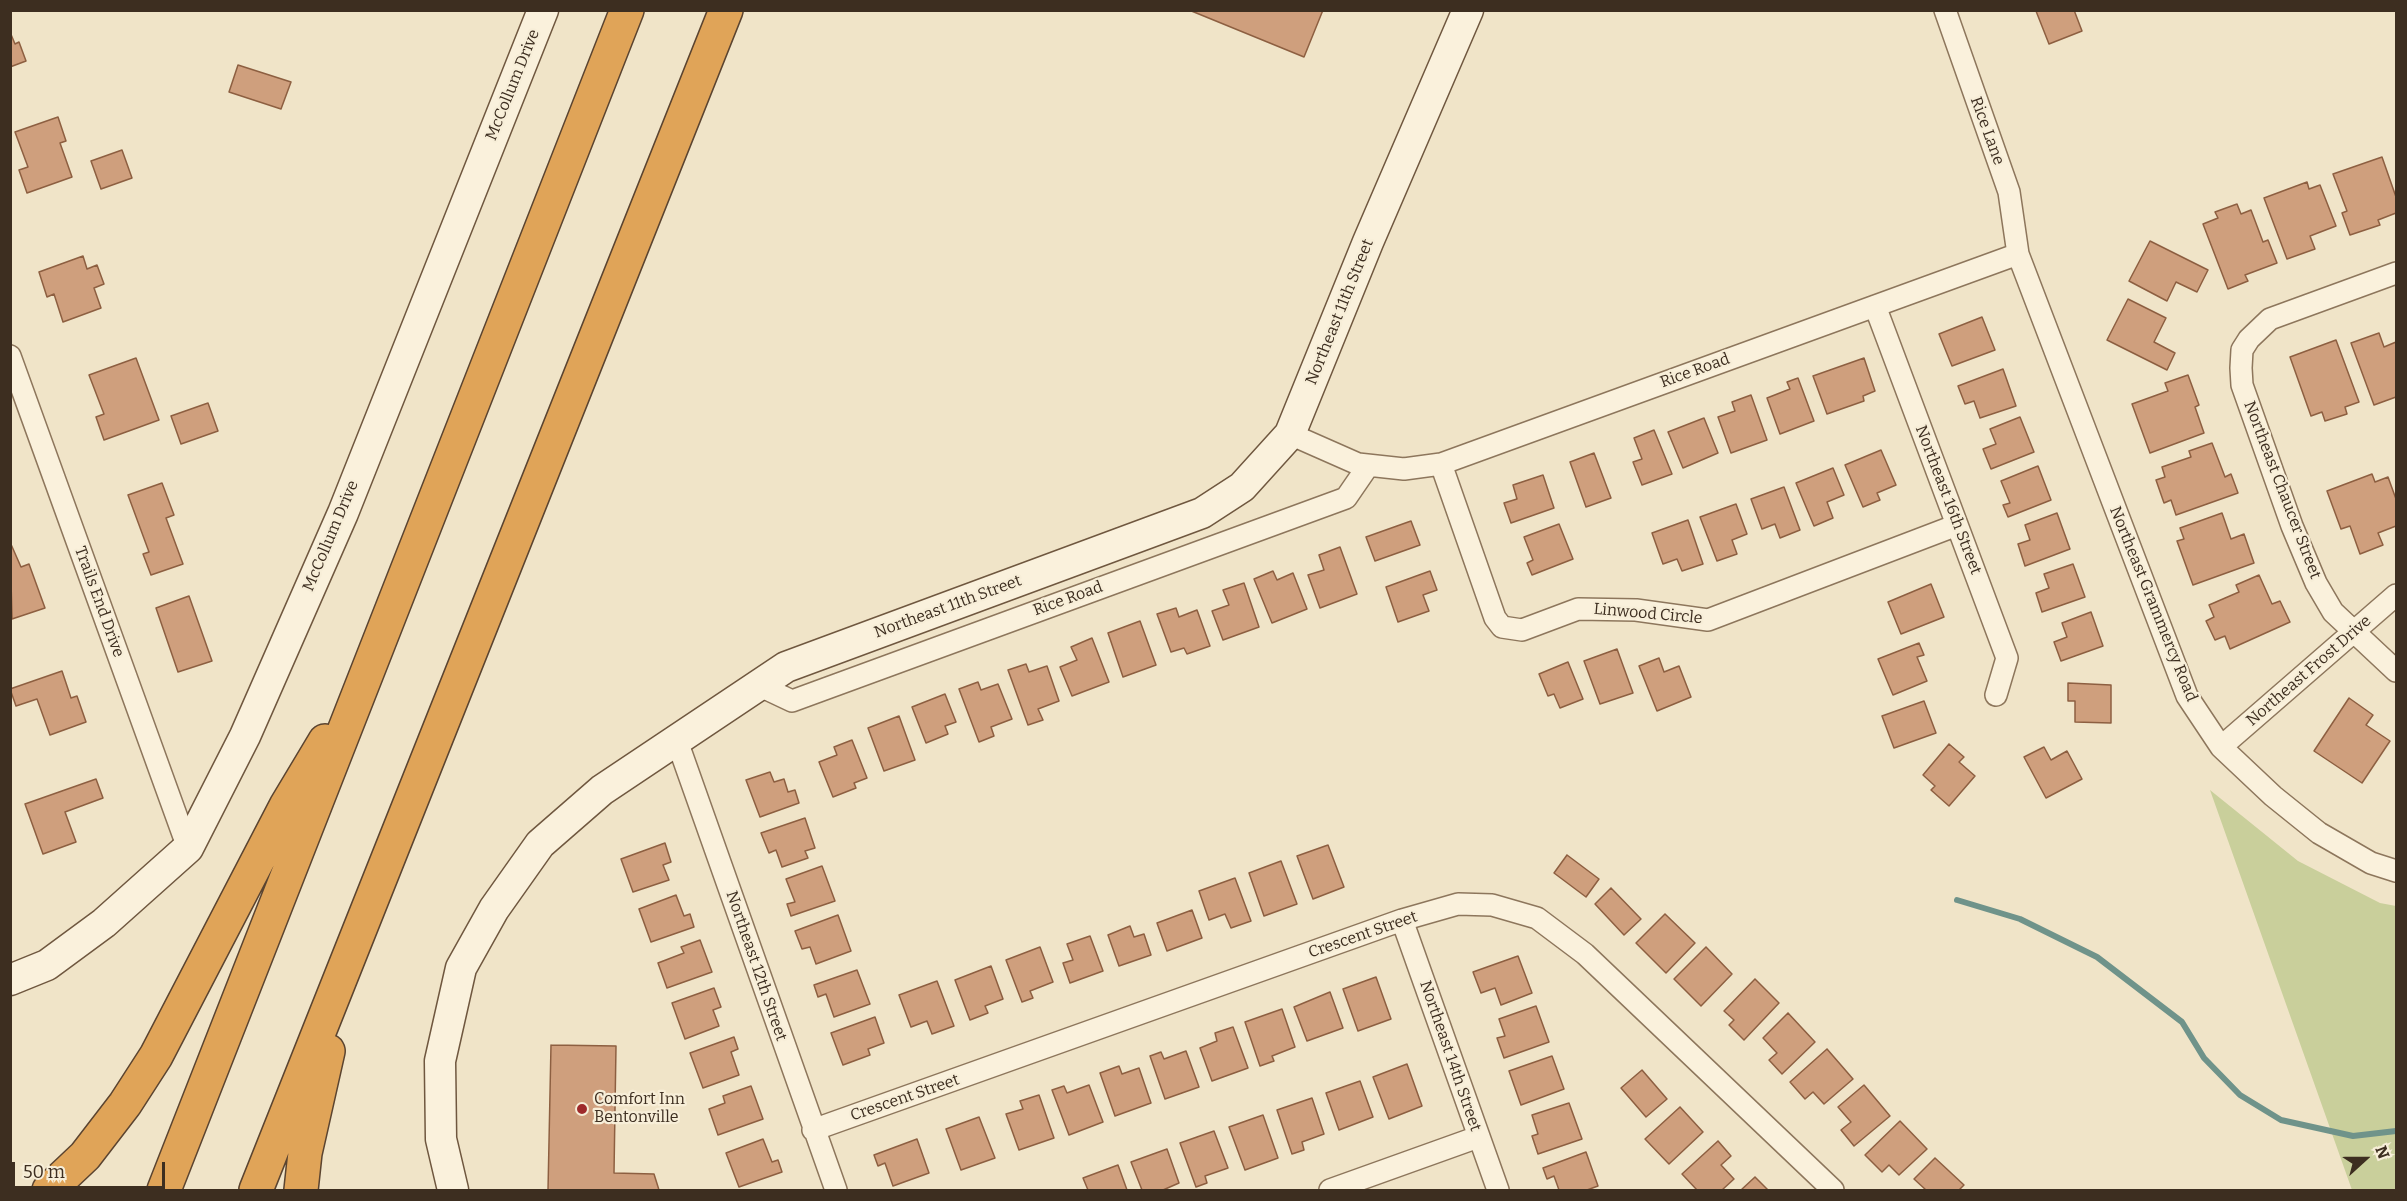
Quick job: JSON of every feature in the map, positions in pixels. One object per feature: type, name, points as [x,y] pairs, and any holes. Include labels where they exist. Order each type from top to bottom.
[{"type":"highway","points":[[164,1191],[373,663],[627,10]]},
{"type":"highway","points":[[256,1191],[378,879],[726,10]]},
{"type":"highway","points":[[49,1191],[85,1155],[125,1104],[156,1056],[286,806],[373,663]]},
{"type":"highway","points":[[301,1191],[305,1153],[336,1018],[378,879]]},
{"type":"street","name":"McCollum Drive","points":[[10,980],[47,965],[95,930],[188,848],[244,736],[343,513],[438,268],[543,10]]},
{"type":"street","name":"Northeast 11th Street","points":[[453,1191],[441,1138],[440,1060],[461,968],[494,909],[540,844],[602,790],[677,741],[756,684],[786,667],[1202,513],[1242,487],[1290,434],[1408,146],[1468,10]]},
{"type":"street","name":"Rice Lane","points":[[1945,10],[2009,192],[2018,254]]},
{"type":"street","name":"Rice Road","points":[[1290,434],[1368,466],[1404,469],[1441,464],[2018,254]]},
{"type":"street","name":"Northeast Grammercy Road","points":[[2018,254],[2187,696],[2221,747],[2272,796],[2319,833],[2371,863],[2397,871]]},
{"type":"street","name":"Northeast Chaucer Street","points":[[2397,273],[2270,319],[2249,339],[2242,350],[2242,385],[2292,526],[2316,583],[2334,612],[2397,671]]},
{"type":"street","name":"Northeast 16th Street","points":[[1875,306],[2007,658],[1996,695]]},
{"type":"street","name":"Trails End Drive","points":[[10,356],[188,848]]},
{"type":"street","name":"Linwood Circle","points":[[1441,464],[1495,618],[1502,627],[1522,630],[1578,609],[1636,610],[1708,620],[1958,525]]},
{"type":"street","name":"Rice Road","points":[[756,684],[792,701],[1346,498],[1368,466]]},
{"type":"street","name":"Northeast Frost Drive","points":[[2221,747],[2397,595]]},
{"type":"street","name":"Northeast 12th Street","points":[[677,741],[836,1191]]},
{"type":"street","name":"Crescent Street","points":[[813,1130],[1402,920],[1458,904],[1492,905],[1537,918],[1585,954],[1833,1191]]},
{"type":"street","name":"Northeast 14th Street","points":[[1402,920],[1498,1191]]},
{"type":"street","points":[[1330,1191],[1478,1137]]},
{"type":"green space","points":[[2210,790],[2298,861],[2380,903],[2396,906],[2396,1190],[2352,1190]]},
{"type":"building","points":[[1189,10],[1323,10],[1304,57]]},
{"type":"building","points":[[2074,10],[2082,31],[2049,44],[2036,11]]},
{"type":"building","points":[[10,32],[15,44],[19,42],[26,61],[10,67]]},
{"type":"building","points":[[238,65],[291,82],[281,109],[229,92]]},
{"type":"building","points":[[58,117],[66,141],[60,143],[72,177],[27,193],[19,170],[28,167],[15,132]]},
{"type":"building","points":[[122,150],[132,178],[101,189],[91,161]]},
{"type":"building","points":[[2382,157],[2396,197],[2396,213],[2378,220],[2380,225],[2350,235],[2342,213],[2347,211],[2333,174]]},
{"type":"building","points":[[2307,182],[2309,189],[2320,185],[2336,226],[2310,236],[2315,249],[2287,259],[2264,198]]},
{"type":"building","points":[[2237,204],[2241,214],[2251,210],[2263,242],[2268,240],[2277,263],[2245,275],[2248,281],[2228,289],[2203,224],[2218,218],[2215,212]]},
{"type":"building","points":[[2150,241],[2208,270],[2197,292],[2176,282],[2167,301],[2129,281]]},
{"type":"building","points":[[83,256],[87,269],[97,265],[104,284],[94,288],[101,308],[63,322],[54,294],[47,297],[39,272]]},
{"type":"building","points":[[2128,299],[2166,318],[2154,342],[2175,353],[2167,370],[2107,340]]},
{"type":"building","points":[[1982,317],[1995,350],[1952,366],[1939,334]]},
{"type":"building","points":[[2379,333],[2384,347],[2396,342],[2396,397],[2374,405],[2351,343]]},
{"type":"building","points":[[2336,340],[2359,402],[2345,407],[2347,414],[2325,421],[2322,412],[2311,416],[2290,357]]},
{"type":"building","points":[[136,358],[159,420],[104,440],[96,417],[104,414],[89,375]]},
{"type":"building","points":[[1864,358],[1875,391],[1863,396],[1864,401],[1827,414],[1813,376]]},
{"type":"building","points":[[2003,369],[2016,406],[1980,418],[1974,401],[1965,404],[1958,386]]},
{"type":"building","points":[[2188,375],[2199,405],[2195,407],[2204,433],[2150,453],[2132,404],[2168,391],[2165,383]]},
{"type":"building","points":[[1798,378],[1814,421],[1780,434],[1767,398],[1790,389],[1787,382]]},
{"type":"building","points":[[1751,395],[1767,440],[1731,453],[1718,417],[1735,411],[1732,402]]},
{"type":"building","points":[[208,403],[218,431],[181,444],[171,416]]},
{"type":"building","points":[[2020,417],[2034,452],[1991,469],[1983,449],[1996,444],[1990,429]]},
{"type":"building","points":[[1704,418],[1718,453],[1683,468],[1668,432]]},
{"type":"building","points":[[1654,430],[1672,474],[1642,485],[1633,462],[1642,459],[1634,438]]},
{"type":"building","points":[[2212,443],[2225,477],[2231,474],[2238,493],[2176,515],[2171,500],[2164,503],[2156,480],[2165,477],[2162,467],[2191,457],[2189,451]]},
{"type":"building","points":[[1881,450],[1896,485],[1877,493],[1880,500],[1863,507],[1845,465]]},
{"type":"building","points":[[1594,453],[1611,498],[1586,507],[1570,462]]},
{"type":"building","points":[[2038,466],[2051,500],[2008,517],[2003,505],[2010,503],[2001,481]]},
{"type":"building","points":[[1833,468],[1844,495],[1827,502],[1833,518],[1814,526],[1796,483]]},
{"type":"building","points":[[2372,474],[2375,482],[2388,477],[2396,499],[2396,526],[2378,533],[2383,545],[2360,554],[2350,526],[2341,529],[2327,491]]},
{"type":"building","points":[[1543,475],[1554,508],[1511,523],[1504,503],[1517,499],[1513,485]]},
{"type":"building","points":[[162,483],[174,515],[166,518],[183,564],[151,575],[143,554],[149,552],[128,495]]},
{"type":"building","points":[[1784,487],[1800,530],[1780,538],[1775,524],[1762,529],[1751,499]]},
{"type":"building","points":[[1736,504],[1747,534],[1732,540],[1737,554],[1717,561],[1700,517]]},
{"type":"building","points":[[2057,513],[2070,549],[2025,566],[2018,544],[2030,540],[2025,525]]},
{"type":"building","points":[[2222,513],[2231,539],[2244,534],[2254,563],[2193,585],[2177,541],[2184,539],[2180,528]]},
{"type":"building","points":[[1688,520],[1703,564],[1682,571],[1677,559],[1663,564],[1652,533]]},
{"type":"building","points":[[1411,521],[1420,545],[1375,561],[1366,537]]},
{"type":"building","points":[[1559,524],[1573,559],[1532,575],[1527,563],[1533,560],[1524,537]]},
{"type":"building","points":[[10,542],[21,567],[29,564],[45,608],[12,619]]},
{"type":"building","points":[[1340,547],[1357,594],[1320,608],[1308,575],[1324,570],[1319,555]]},
{"type":"building","points":[[2073,564],[2085,597],[2042,612],[2036,593],[2049,588],[2044,574]]},
{"type":"building","points":[[1273,571],[1277,580],[1293,573],[1307,609],[1272,623],[1254,579]]},
{"type":"building","points":[[1430,571],[1437,590],[1423,595],[1429,611],[1398,622],[1386,587]]},
{"type":"building","points":[[2259,575],[2272,604],[2280,601],[2290,622],[2230,649],[2225,636],[2215,640],[2206,621],[2214,617],[2209,605],[2239,592],[2236,585]]},
{"type":"building","points":[[1244,583],[1259,627],[1223,640],[1212,611],[1229,605],[1223,590]]},
{"type":"building","points":[[1931,584],[1944,617],[1901,634],[1888,602]]},
{"type":"building","points":[[189,596],[212,661],[178,672],[156,608]]},
{"type":"building","points":[[1176,608],[1179,617],[1197,610],[1210,646],[1187,654],[1184,648],[1171,652],[1157,614]]},
{"type":"building","points":[[2091,612],[2103,646],[2061,661],[2054,642],[2067,637],[2062,623]]},
{"type":"building","points":[[1140,621],[1156,665],[1123,677],[1108,633]]},
{"type":"building","points":[[1092,638],[1109,682],[1072,696],[1060,667],[1077,660],[1071,647]]},
{"type":"building","points":[[1919,643],[1924,655],[1917,657],[1927,681],[1893,695],[1878,659]]},
{"type":"building","points":[[1617,649],[1633,693],[1600,704],[1584,661]]},
{"type":"building","points":[[1659,658],[1664,672],[1679,666],[1691,697],[1657,711],[1639,666]]},
{"type":"building","points":[[1568,662],[1583,699],[1560,708],[1554,694],[1548,696],[1539,674]]},
{"type":"building","points":[[1026,664],[1029,672],[1047,666],[1059,701],[1038,709],[1043,720],[1028,725],[1008,670]]},
{"type":"building","points":[[62,671],[71,698],[77,696],[86,722],[50,735],[37,699],[16,706],[10,689]]},
{"type":"building","points":[[978,682],[981,690],[998,684],[1012,719],[991,727],[994,736],[979,742],[959,689]]},
{"type":"building","points":[[2068,683],[2111,685],[2111,723],[2075,722],[2075,701],[2068,701]]},
{"type":"building","points":[[945,694],[956,722],[945,726],[948,734],[926,743],[912,707]]},
{"type":"building","points":[[2349,698],[2373,715],[2366,725],[2390,741],[2362,783],[2314,751]]},
{"type":"building","points":[[1924,701],[1936,733],[1894,748],[1882,716]]},
{"type":"building","points":[[899,716],[915,760],[884,771],[868,728]]},
{"type":"building","points":[[852,740],[867,778],[854,783],[856,788],[833,797],[819,762],[837,755],[834,747]]},
{"type":"building","points":[[1949,744],[1964,757],[1959,762],[1975,776],[1949,806],[1931,790],[1935,786],[1923,775]]},
{"type":"building","points":[[2044,747],[2051,760],[2067,751],[2082,779],[2046,798],[2024,757]]},
{"type":"building","points":[[770,772],[774,782],[784,779],[788,792],[795,790],[799,803],[760,817],[746,780]]},
{"type":"building","points":[[96,779],[103,798],[65,812],[76,842],[43,854],[25,804]]},
{"type":"building","points":[[805,818],[815,848],[805,851],[808,858],[782,867],[776,850],[769,853],[761,833]]},
{"type":"building","points":[[665,843],[671,862],[663,865],[669,880],[633,892],[621,859]]},
{"type":"building","points":[[1328,845],[1344,887],[1313,899],[1297,856]]},
{"type":"building","points":[[1567,855],[1599,879],[1586,897],[1554,873]]},
{"type":"building","points":[[1281,861],[1297,904],[1264,916],[1249,873]]},
{"type":"building","points":[[822,866],[835,901],[791,916],[787,904],[795,902],[786,879]]},
{"type":"building","points":[[1235,878],[1251,921],[1231,928],[1225,914],[1209,920],[1199,891]]},
{"type":"building","points":[[1611,888],[1641,919],[1624,935],[1595,904]]},
{"type":"building","points":[[676,895],[684,916],[690,914],[694,927],[651,942],[639,909]]},
{"type":"building","points":[[1192,910],[1202,938],[1167,951],[1157,923]]},
{"type":"building","points":[[1665,914],[1695,943],[1666,973],[1636,943]]},
{"type":"building","points":[[838,915],[851,951],[816,964],[810,947],[802,949],[795,931]]},
{"type":"building","points":[[1130,926],[1134,937],[1144,934],[1151,955],[1119,966],[1108,935]]},
{"type":"building","points":[[1090,936],[1103,971],[1070,983],[1063,963],[1073,960],[1067,944]]},
{"type":"building","points":[[700,940],[712,972],[667,988],[658,963],[684,953],[681,947]]},
{"type":"building","points":[[1040,947],[1053,982],[1030,991],[1033,998],[1022,1002],[1006,960]]},
{"type":"building","points":[[1706,947],[1732,974],[1701,1006],[1674,979]]},
{"type":"building","points":[[1518,956],[1532,993],[1501,1005],[1495,988],[1481,993],[1473,972]]},
{"type":"building","points":[[991,966],[1003,999],[985,1006],[988,1013],[970,1020],[955,980]]},
{"type":"building","points":[[857,970],[870,1004],[834,1017],[826,994],[818,997],[814,985]]},
{"type":"building","points":[[1376,977],[1391,1019],[1358,1031],[1343,989]]},
{"type":"building","points":[[1755,979],[1779,1003],[1744,1040],[1729,1025],[1734,1020],[1724,1011]]},
{"type":"building","points":[[937,981],[954,1026],[932,1034],[927,1021],[911,1027],[899,995]]},
{"type":"building","points":[[714,988],[721,1007],[713,1010],[719,1026],[685,1039],[672,1003]]},
{"type":"building","points":[[1330,992],[1343,1028],[1307,1041],[1294,1007]]},
{"type":"building","points":[[1536,1006],[1549,1042],[1504,1058],[1497,1038],[1505,1036],[1499,1019]]},
{"type":"building","points":[[1282,1009],[1295,1047],[1272,1056],[1274,1061],[1260,1066],[1245,1022]]},
{"type":"building","points":[[1788,1013],[1815,1042],[1782,1074],[1769,1060],[1777,1053],[1763,1038]]},
{"type":"building","points":[[875,1017],[884,1043],[868,1049],[870,1055],[843,1065],[831,1033]]},
{"type":"building","points":[[1233,1027],[1248,1068],[1212,1081],[1200,1048],[1217,1041],[1215,1033]]},
{"type":"building","points":[[734,1037],[738,1049],[731,1052],[739,1075],[703,1088],[690,1053]]},
{"type":"building","name":"Comfort Inn Bentonville","points":[[551,1045],[616,1046],[614,1173],[654,1174],[659,1190],[548,1190]]},
{"type":"building","points":[[1827,1049],[1853,1079],[1824,1104],[1813,1092],[1805,1099],[1790,1082]]},
{"type":"building","points":[[1186,1051],[1199,1087],[1165,1099],[1150,1056],[1161,1052],[1164,1059]]},
{"type":"building","points":[[1552,1056],[1564,1089],[1521,1105],[1509,1071]]},
{"type":"building","points":[[1407,1064],[1422,1106],[1389,1119],[1373,1077]]},
{"type":"building","points":[[1119,1066],[1122,1074],[1139,1068],[1151,1103],[1115,1116],[1100,1073]]},
{"type":"building","points":[[1642,1070],[1667,1099],[1646,1117],[1621,1088]]},
{"type":"building","points":[[1360,1081],[1373,1117],[1339,1130],[1326,1093]]},
{"type":"building","points":[[1089,1085],[1103,1122],[1069,1135],[1052,1090],[1064,1086],[1067,1093]]},
{"type":"building","points":[[1864,1085],[1890,1116],[1854,1146],[1841,1130],[1851,1122],[1838,1107]]},
{"type":"building","points":[[751,1086],[763,1119],[718,1135],[709,1109],[725,1103],[723,1096]]},
{"type":"building","points":[[1039,1095],[1054,1138],[1019,1150],[1006,1114],[1023,1109],[1020,1101]]},
{"type":"building","points":[[1312,1098],[1324,1134],[1302,1142],[1304,1150],[1292,1154],[1277,1110]]},
{"type":"building","points":[[1569,1103],[1582,1139],[1538,1154],[1532,1136],[1538,1134],[1532,1115]]},
{"type":"building","points":[[1680,1107],[1703,1132],[1669,1164],[1645,1139]]},
{"type":"building","points":[[1263,1115],[1278,1158],[1245,1170],[1229,1127]]},
{"type":"building","points":[[979,1117],[995,1158],[961,1170],[946,1129]]},
{"type":"building","points":[[1900,1121],[1927,1149],[1899,1175],[1889,1165],[1882,1172],[1865,1155]]},
{"type":"building","points":[[1214,1131],[1228,1168],[1205,1176],[1207,1183],[1196,1187],[1180,1143]]},
{"type":"building","points":[[763,1139],[772,1162],[778,1160],[782,1172],[739,1187],[726,1153]]},
{"type":"building","points":[[917,1139],[929,1173],[893,1186],[885,1163],[878,1166],[874,1155]]},
{"type":"building","points":[[1718,1141],[1731,1156],[1721,1165],[1734,1179],[1722,1190],[1697,1190],[1682,1174]]},
{"type":"building","points":[[1167,1149],[1179,1183],[1163,1190],[1142,1190],[1131,1162]]},
{"type":"building","points":[[1586,1152],[1598,1186],[1587,1190],[1559,1190],[1554,1176],[1547,1179],[1543,1168]]},
{"type":"building","points":[[1935,1158],[1964,1185],[1959,1190],[1926,1190],[1914,1179]]},
{"type":"building","points":[[1118,1165],[1127,1190],[1088,1190],[1083,1178]]},
{"type":"building","points":[[1755,1177],[1768,1190],[1741,1190]]},
{"type":"waterway","points":[[1957,900],[2020,919],[2097,957],[2182,1022],[2204,1058],[2240,1095],[2281,1120],[2353,1136],[2396,1131]]},
{"type":"place","name":"Comfort Inn Bentonville","points":[[582,1109]]}]
